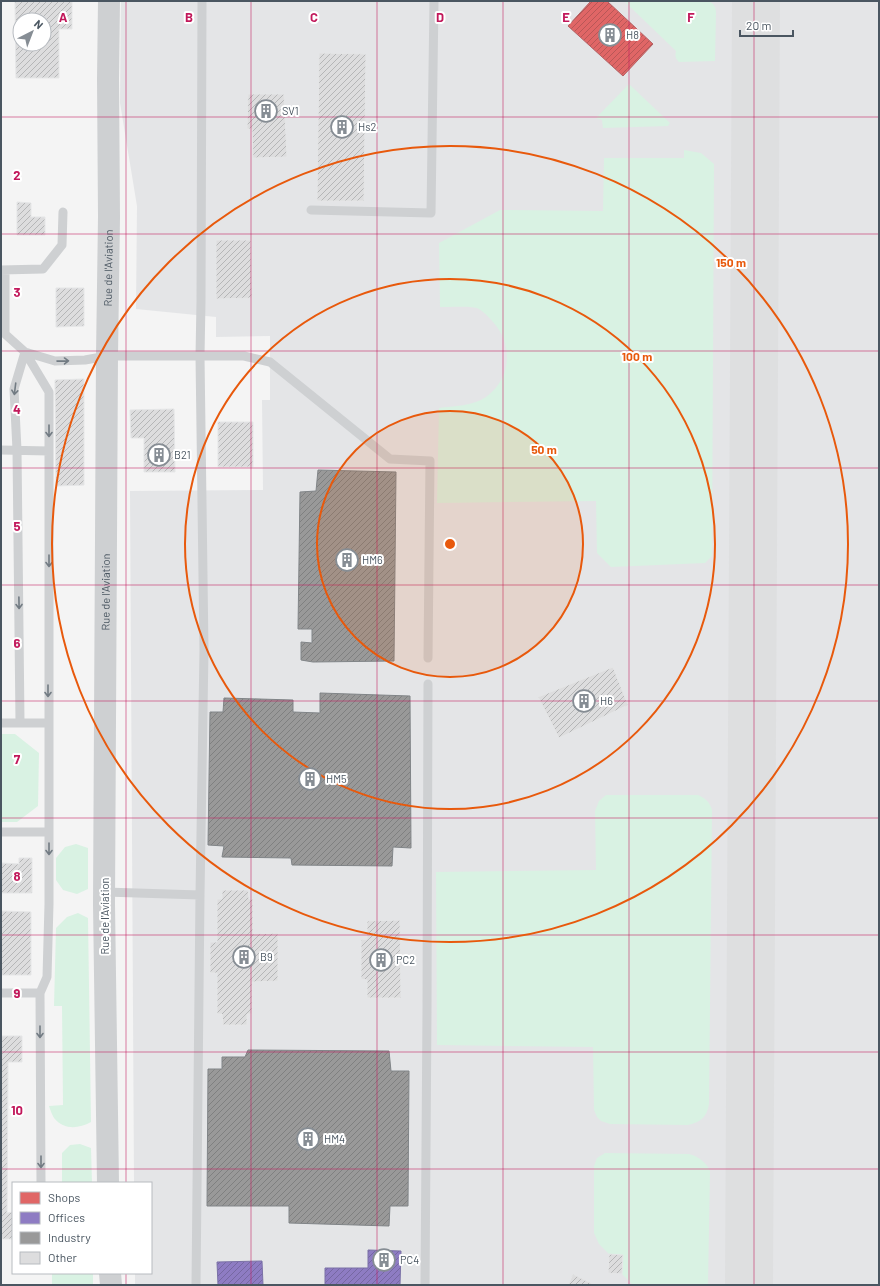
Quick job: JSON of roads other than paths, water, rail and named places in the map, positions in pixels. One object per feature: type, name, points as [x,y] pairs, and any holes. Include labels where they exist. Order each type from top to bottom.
[{"type":"street","name":"Rue de l'Aviation","points":[[108,1],[109,217],[104,892],[108,1182]]},
{"type":"street","points":[[110,1274],[111,1285]]},
{"type":"lane","points":[[196,1285],[204,642],[200,356],[202,1]]},
{"type":"lane","points":[[311,210],[431,213],[434,1]]},
{"type":"lane","points":[[41,1182],[40,993],[47,977],[49,832],[49,392],[25,352],[5,334],[3,270],[43,269],[62,245],[63,212]]},
{"type":"lane","points":[[25,352],[55,361],[85,360],[107,356],[244,356],[270,362],[390,459],[430,461],[428,658]]},
{"type":"lane","points":[[20,722],[17,450],[14,389],[25,352]]},
{"type":"lane","points":[[1,450],[49,451]]},
{"type":"lane","points":[[424,1285],[428,684]]},
{"type":"lane","points":[[1,723],[48,723]]},
{"type":"lane","points":[[1,832],[49,832]]},
{"type":"lane","points":[[104,892],[200,895]]},
{"type":"lane","points":[[1,993],[40,993]]},
{"type":"place","name":"H8","points":[[610,35]]},
{"type":"place","name":"SV1","points":[[266,111]]},
{"type":"place","name":"Hs2","points":[[342,127]]},
{"type":"place","name":"B21","points":[[159,455]]},
{"type":"place","name":"HM6","points":[[347,560]]},
{"type":"place","name":"H6","points":[[584,701]]},
{"type":"place","name":"HM5","points":[[310,779]]},
{"type":"place","name":"B9","points":[[244,957]]},
{"type":"place","name":"PC2","points":[[381,960]]},
{"type":"place","name":"HM4","points":[[308,1139]]},
{"type":"place","name":"PC4","points":[[384,1260]]}]
